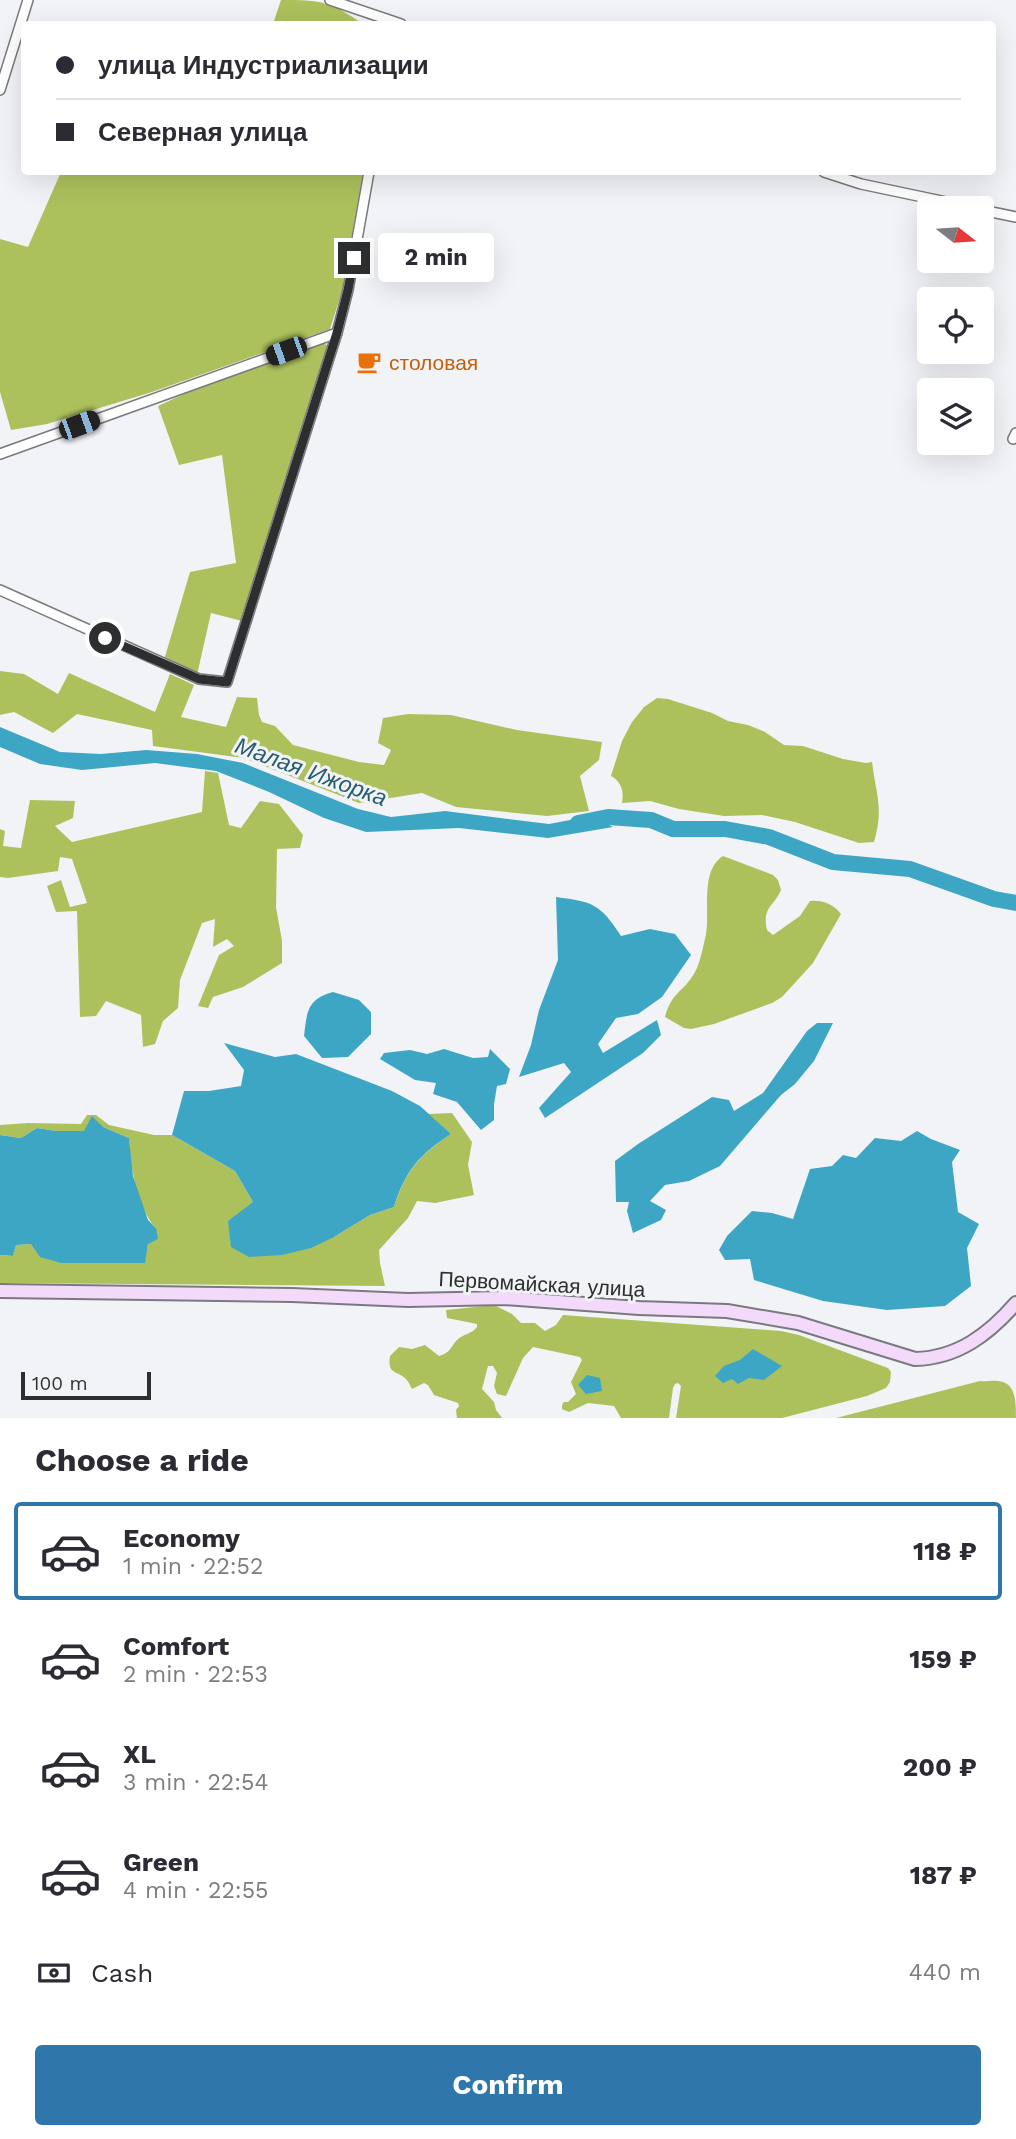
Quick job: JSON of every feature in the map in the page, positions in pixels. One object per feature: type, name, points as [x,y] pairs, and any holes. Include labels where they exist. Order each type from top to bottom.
[{"type":"street","points":[[22,21],[29,0]]},
{"type":"street","points":[[330,0],[389,21]]},
{"type":"street","points":[[0,90],[21,25]]},
{"type":"street","points":[[0,590],[199,679],[227,682],[337,333],[348,290],[368,175]]},
{"type":"street","points":[[833,175],[918,196]]},
{"type":"street","points":[[994,212],[1016,217]]},
{"type":"street","points":[[0,454],[337,333]]},
{"type":"street","points":[[0,597],[12,596]]},
{"type":"street","name":"Первомайская улица","points":[[0,1291],[292,1295],[408,1300],[504,1298],[639,1308],[727,1311],[808,1325],[915,1359],[931,1359],[961,1350],[993,1327],[1016,1303]]},
{"type":"green space","points":[[281,0],[325,3],[358,21],[274,21]]},
{"type":"green space","points":[[60,175],[362,175],[342,291],[330,329],[152,392],[47,424],[11,430],[0,392],[0,239],[28,247]]},
{"type":"green space","points":[[325,343],[327,346],[321,369],[242,621],[211,613],[197,675],[164,660],[190,572],[236,563],[222,455],[179,465],[158,406],[206,384]]},
{"type":"green space","points":[[0,671],[24,674],[58,694],[69,673],[155,712],[170,674],[194,685],[181,717],[226,727],[237,697],[257,698],[262,722],[275,726],[293,745],[359,762],[384,765],[391,750],[378,743],[383,718],[408,714],[451,715],[517,730],[602,742],[599,760],[580,776],[589,811],[547,816],[456,807],[422,793],[359,803],[244,758],[153,746],[152,730],[77,714],[53,733],[14,712],[0,715]]},
{"type":"green space","points":[[657,698],[668,699],[728,721],[748,725],[765,732],[784,745],[803,746],[843,759],[872,762],[879,810],[874,842],[859,843],[795,822],[762,815],[724,816],[650,801],[622,803],[621,788],[618,781],[611,776],[622,741],[644,707]]},
{"type":"green space","points":[[205,771],[218,773],[229,825],[241,828],[260,801],[279,804],[303,835],[300,848],[277,849],[276,907],[282,941],[282,963],[243,987],[213,997],[208,1008],[198,1006],[219,955],[234,946],[227,939],[213,947],[215,919],[202,923],[180,980],[178,1008],[163,1021],[155,1044],[143,1047],[141,1015],[106,1001],[96,1016],[80,1017],[77,911],[56,912],[47,886],[61,880],[70,907],[87,903],[72,859],[60,857],[58,871],[0,877],[0,829],[5,831],[3,846],[21,848],[30,800],[75,801],[73,818],[55,826],[72,842],[202,812]]},
{"type":"green space","points":[[723,856],[773,875],[778,880],[781,890],[766,917],[767,930],[773,935],[800,916],[810,901],[827,903],[841,914],[813,963],[782,997],[714,1024],[684,1028],[665,1017],[670,1003],[695,973],[699,962],[706,934],[707,892],[711,871]]},
{"type":"green space","points":[[452,1113],[472,1142],[468,1165],[474,1195],[435,1203],[417,1201],[408,1218],[379,1250],[385,1286],[0,1283],[0,1255],[13,1256],[16,1245],[31,1244],[61,1263],[144,1263],[148,1244],[156,1228],[139,1198],[129,1138],[103,1127],[85,1131],[37,1128],[21,1138],[0,1135],[0,1125],[81,1124],[87,1115],[96,1115],[109,1125],[154,1135],[172,1135],[235,1171],[253,1202],[334,1237],[370,1215],[394,1207],[403,1184],[415,1165],[451,1134],[428,1114]]},
{"type":"green space","points":[[494,1305],[512,1314],[521,1323],[535,1323],[545,1331],[556,1325],[563,1315],[781,1331],[799,1335],[888,1368],[891,1372],[890,1382],[886,1388],[867,1396],[782,1418],[676,1418],[681,1386],[678,1383],[673,1388],[669,1418],[621,1418],[614,1406],[588,1403],[569,1412],[562,1409],[564,1402],[568,1402],[576,1394],[571,1382],[582,1360],[580,1357],[533,1347],[523,1358],[506,1396],[497,1394],[494,1386],[497,1373],[493,1366],[488,1366],[482,1389],[494,1402],[502,1418],[457,1418],[458,1403],[434,1395],[424,1383],[412,1389],[406,1379],[391,1369],[390,1356],[399,1347],[412,1349],[425,1345],[439,1356],[448,1352],[459,1338],[477,1327],[477,1324],[447,1318],[446,1310]]},
{"type":"green space","points":[[980,1381],[1004,1382],[1012,1389],[1016,1418],[836,1418]]},
{"type":"water","points":[[0,727],[60,752],[101,754],[146,750],[197,754],[243,763],[358,809],[391,817],[445,811],[549,824],[591,816],[613,827],[548,838],[459,828],[366,832],[324,818],[216,771],[155,763],[82,770],[40,764],[0,747]]},
{"type":"water","points":[[556,897],[595,906],[621,936],[650,929],[675,934],[691,955],[662,997],[638,1014],[616,1018],[598,1044],[603,1053],[657,1020],[661,1035],[643,1053],[545,1118],[539,1108],[571,1072],[564,1063],[519,1077],[531,1045],[539,1010],[558,960]]},
{"type":"water","points":[[333,992],[359,1000],[371,1012],[371,1034],[348,1057],[322,1058],[304,1036],[306,1020],[313,1003]]},
{"type":"water","points":[[817,1023],[833,1023],[814,1061],[795,1084],[781,1095],[720,1166],[689,1181],[665,1185],[650,1201],[666,1210],[661,1220],[633,1233],[627,1211],[629,1202],[616,1202],[615,1161],[712,1097],[729,1100],[734,1111],[763,1093],[807,1031]]},
{"type":"water","points":[[224,1043],[275,1057],[296,1054],[392,1091],[420,1106],[451,1134],[415,1164],[403,1183],[394,1207],[370,1215],[311,1248],[282,1255],[249,1257],[231,1247],[228,1221],[253,1202],[235,1171],[172,1135],[184,1091],[209,1091],[241,1086],[244,1070]]},
{"type":"water","points":[[444,1049],[473,1058],[488,1057],[490,1049],[510,1069],[506,1084],[497,1086],[494,1120],[481,1130],[457,1102],[433,1094],[436,1083],[415,1080],[380,1059],[384,1053],[410,1050],[427,1054]]},
{"type":"water","points":[[92,1116],[103,1127],[129,1138],[133,1176],[148,1220],[156,1228],[158,1239],[148,1244],[145,1263],[61,1263],[40,1257],[31,1244],[16,1245],[13,1256],[0,1255],[0,1135],[21,1138],[37,1128],[84,1131]]},
{"type":"water","points":[[917,1131],[960,1150],[952,1162],[958,1212],[979,1224],[967,1248],[971,1286],[945,1306],[887,1310],[823,1301],[754,1280],[750,1259],[725,1260],[719,1250],[727,1236],[752,1211],[793,1219],[810,1169],[832,1166],[843,1155],[856,1158],[875,1138],[901,1141]]},
{"type":"water","points":[[753,1349],[782,1366],[764,1380],[749,1378],[738,1384],[732,1379],[723,1383],[715,1376],[724,1366],[740,1360]]},
{"type":"water","points":[[587,1375],[600,1378],[602,1391],[586,1394],[578,1385]]},
{"type":"waterway","name":"Малая Ижорка","points":[[578,823],[608,817],[651,820],[673,829],[725,829],[769,837],[833,862],[910,869],[994,899],[1016,903]]},
{"type":"place","name":"столовая","points":[[369,362]]},
{"type":"route","points":[[105,638],[199,679],[227,682],[337,333],[354,258]]}]
